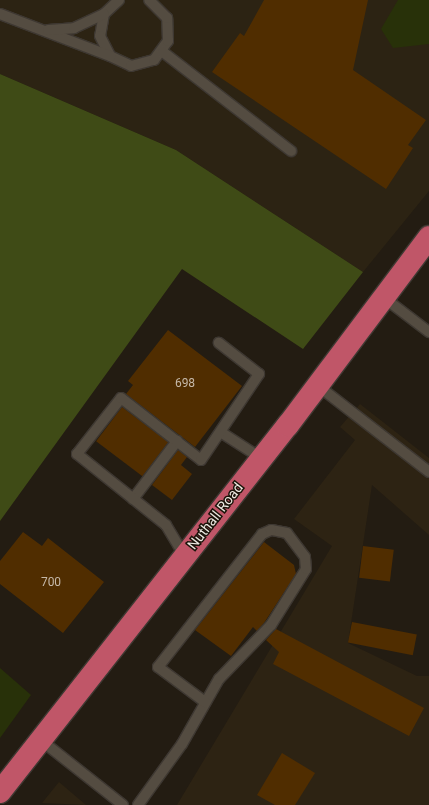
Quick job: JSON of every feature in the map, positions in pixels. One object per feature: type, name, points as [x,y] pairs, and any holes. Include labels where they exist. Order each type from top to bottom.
[{"type":"highway","name":"Nuthall Road","points":[[0,792],[42,741],[184,555],[261,458],[429,237]]},
{"type":"lane","points":[[48,30],[74,28],[104,14],[119,0]]},
{"type":"lane","points":[[0,14],[48,30],[73,44],[110,56],[120,63],[137,65],[154,60],[162,52],[168,41],[167,18],[149,0]]},
{"type":"lane","points":[[104,14],[100,36],[110,56]]},
{"type":"lane","points":[[162,52],[291,151]]},
{"type":"lane","points":[[383,297],[429,332]]},
{"type":"lane","points":[[184,555],[166,525],[77,454],[121,398],[201,460],[222,433],[259,374],[219,343]]},
{"type":"lane","points":[[318,384],[429,472]]},
{"type":"lane","points":[[222,433],[261,458]]},
{"type":"lane","points":[[133,499],[177,441]]},
{"type":"lane","points":[[138,805],[182,744],[219,679],[271,625],[306,569],[305,557],[287,533],[271,530],[262,534],[158,666],[205,702]]},
{"type":"lane","points":[[42,741],[123,805]]},
{"type":"shaded area","points":[[0,0],[429,0],[429,191],[363,272],[176,150],[0,74]]},
{"type":"shaded area","points":[[360,404],[429,458],[429,535],[372,485],[348,643],[417,676],[429,676],[429,805],[177,805],[332,546],[294,519],[355,440],[340,427]]},
{"type":"shaded area","points":[[59,782],[86,805],[42,803]]},
{"type":"green space","points":[[398,0],[429,0],[429,44],[393,48],[381,29]]},
{"type":"green space","points":[[0,74],[176,150],[363,272],[303,349],[182,269],[0,521]]},
{"type":"green space","points":[[0,668],[31,695],[0,738]]},
{"type":"building","points":[[264,0],[368,0],[353,70],[426,120],[408,145],[413,148],[386,189],[212,72],[240,33],[244,36]]},
{"type":"building","points":[[168,330],[242,386],[195,447],[126,394],[133,385],[128,381]]},
{"type":"building","points":[[122,407],[168,442],[142,476],[96,441]]},
{"type":"building","points":[[178,450],[187,457],[181,465],[192,474],[172,500],[152,485]]},
{"type":"building","points":[[23,532],[42,546],[48,538],[104,582],[63,633],[0,584],[0,561]]},
{"type":"building","points":[[264,542],[294,565],[296,574],[264,623],[257,631],[253,627],[231,656],[195,630]]},
{"type":"building","points":[[363,546],[394,550],[390,582],[359,578]]},
{"type":"building","points":[[352,622],[417,635],[413,655],[348,643]]},
{"type":"building","points":[[276,629],[424,708],[409,736],[273,664],[279,652],[266,640]]},
{"type":"building","points":[[282,753],[315,773],[295,805],[275,805],[257,795]]}]
